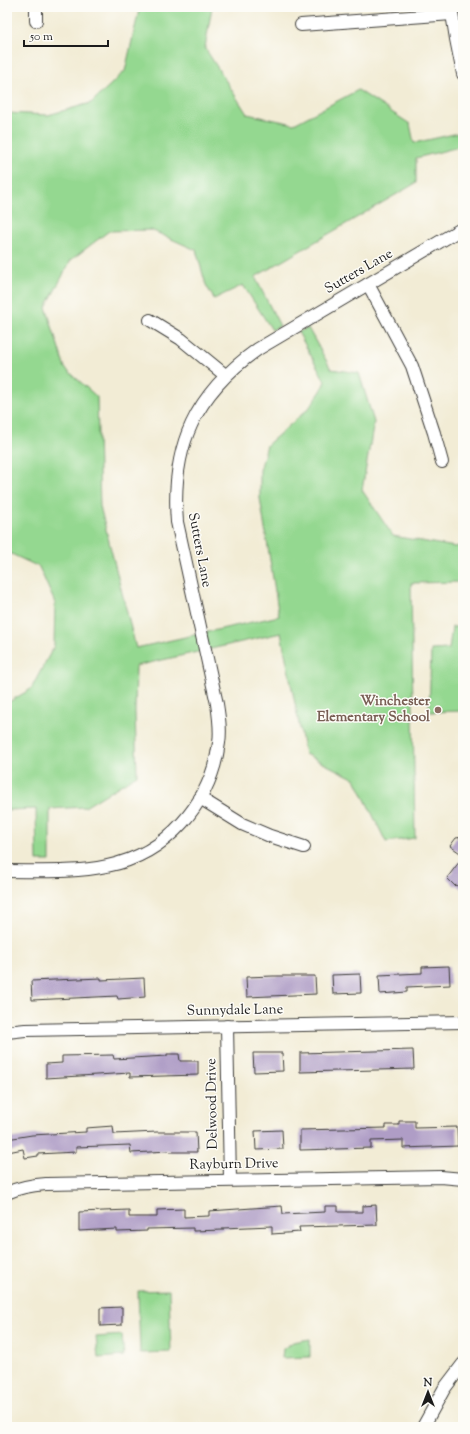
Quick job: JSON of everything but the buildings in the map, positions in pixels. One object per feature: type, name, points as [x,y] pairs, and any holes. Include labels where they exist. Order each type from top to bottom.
[{"type":"street","points":[[36,7],[36,20]]},
{"type":"street","points":[[301,25],[452,10],[463,74]]},
{"type":"street","name":"Sutters Lane","points":[[7,871],[91,869],[127,861],[153,848],[171,835],[192,812],[209,781],[216,762],[219,742],[219,721],[217,704],[177,522],[176,488],[180,459],[191,426],[207,397],[225,375],[242,360],[258,349],[463,228]]},
{"type":"street","points":[[368,284],[412,366],[442,462]]},
{"type":"street","points":[[150,320],[181,339],[225,375]]},
{"type":"street","points":[[200,798],[242,824],[304,848]]},
{"type":"street","name":"Sunnydale Lane","points":[[7,1032],[33,1030],[463,1022]]},
{"type":"street","name":"Delwood Drive","points":[[226,1026],[230,1180]]},
{"type":"street","name":"Rayburn Drive","points":[[7,1193],[15,1189],[46,1184],[441,1177],[463,1180]]},
{"type":"street","points":[[423,1427],[444,1389],[463,1364]]},
{"type":"green space","points":[[138,7],[212,7],[205,48],[247,114],[294,124],[358,90],[410,124],[414,143],[463,132],[463,146],[416,158],[416,183],[255,277],[280,326],[272,330],[243,285],[214,299],[206,285],[196,250],[151,230],[109,231],[71,260],[46,307],[65,368],[97,397],[100,506],[136,648],[279,616],[260,498],[260,470],[267,445],[309,408],[321,391],[325,381],[298,332],[308,328],[331,369],[359,373],[374,422],[362,490],[393,536],[455,547],[463,545],[463,582],[411,583],[415,838],[386,842],[355,779],[305,754],[281,633],[136,666],[135,712],[137,775],[85,807],[50,809],[50,861],[37,861],[36,809],[7,810],[7,703],[31,689],[54,646],[55,603],[39,567],[7,552],[7,113],[48,115],[91,103],[125,71],[139,10]]},
{"type":"green space","points":[[452,627],[463,627],[463,711],[429,712],[431,650],[449,649]]},
{"type":"green space","points":[[169,1290],[171,1352],[140,1353],[138,1291]]},
{"type":"green space","points":[[122,1335],[124,1356],[98,1358],[96,1337]]},
{"type":"green space","points":[[310,1339],[310,1357],[282,1358],[283,1349],[293,1342]]},
{"type":"place","name":"Winchester Elementary School","points":[[438,710]]}]
